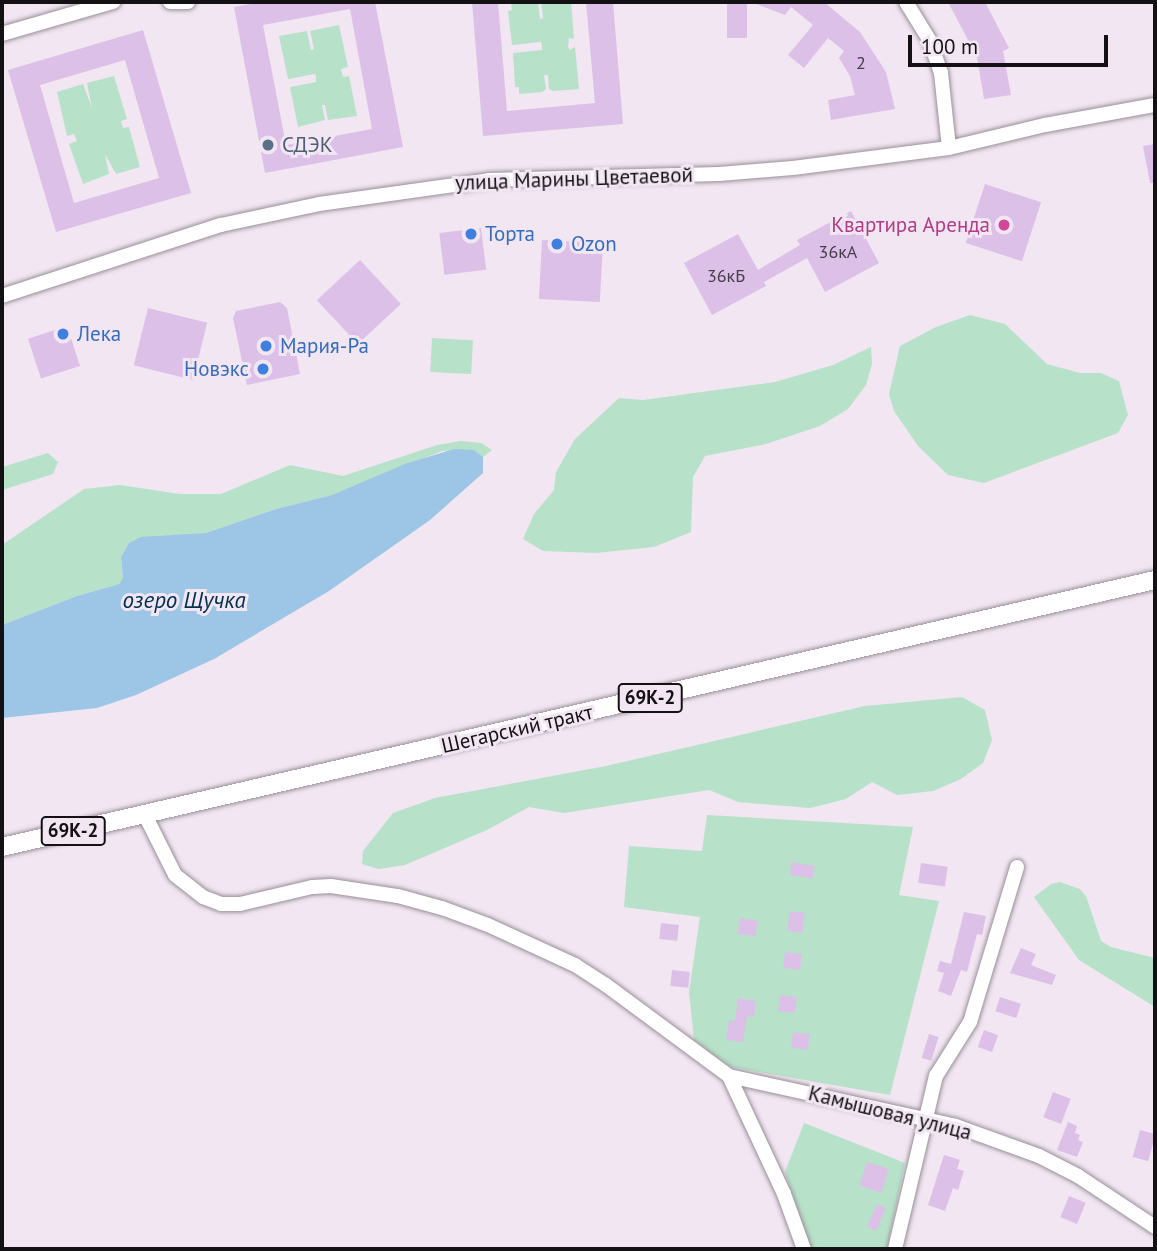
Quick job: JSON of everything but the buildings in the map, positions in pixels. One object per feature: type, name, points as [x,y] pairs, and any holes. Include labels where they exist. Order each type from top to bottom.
[{"type":"main road","name":"Шегарский тракт","points":[[2,847],[1155,580]]},
{"type":"street","points":[[2,34],[113,2]]},
{"type":"street","points":[[170,2],[188,2]]},
{"type":"street","points":[[906,2],[930,41],[941,73],[949,148]]},
{"type":"street","name":"улица Марины Цветаевой","points":[[2,296],[241,220],[432,186],[541,177],[719,174],[793,169],[949,148],[1045,125],[1155,105]]},
{"type":"street","points":[[145,815],[175,875],[203,897],[221,904],[240,905],[312,887],[331,886],[398,896],[442,908],[512,935],[575,965],[606,985],[729,1076],[784,1194],[804,1249]]},
{"type":"street","points":[[895,1249],[936,1076],[970,1022],[1017,867]]},
{"type":"street","name":"Камышовая улица","points":[[729,1076],[956,1126],[1039,1156],[1078,1176],[1155,1227]]},
{"type":"green space","points":[[538,2],[540,19],[543,18],[541,2],[571,2],[574,39],[569,38],[568,47],[570,50],[575,47],[579,89],[553,91],[549,89],[548,75],[544,75],[546,89],[542,92],[519,94],[519,87],[515,87],[513,53],[542,50],[542,46],[541,42],[512,45],[508,11],[512,10],[511,3]]},
{"type":"green space","points":[[339,25],[348,67],[341,69],[343,77],[349,76],[357,116],[328,120],[325,105],[322,105],[325,120],[298,127],[290,87],[316,82],[316,77],[315,74],[288,79],[279,36],[307,31],[311,50],[314,49],[310,31]]},
{"type":"green space","points":[[114,76],[127,119],[121,121],[122,125],[123,128],[129,127],[140,167],[116,174],[105,154],[109,174],[83,184],[69,144],[77,141],[74,134],[67,136],[57,92],[83,84],[92,108],[87,83]]},
{"type":"green space","points":[[970,315],[1005,324],[1047,364],[1080,373],[1101,373],[1119,381],[1128,415],[1118,433],[984,483],[948,475],[918,446],[894,411],[889,394],[900,346],[936,327]]},
{"type":"green space","points":[[432,338],[473,340],[471,374],[430,372]]},
{"type":"green space","points":[[871,347],[872,364],[866,385],[848,409],[820,426],[766,444],[705,456],[693,477],[691,532],[654,547],[596,553],[543,551],[523,539],[534,514],[554,490],[556,472],[575,439],[619,398],[643,400],[775,382],[833,365]]},
{"type":"green space","points":[[461,441],[481,443],[492,450],[483,457],[474,450],[442,451],[332,495],[276,509],[206,533],[129,543],[121,557],[123,578],[119,584],[77,596],[2,625],[2,545],[84,489],[120,485],[180,494],[221,494],[290,465],[343,476],[437,445]]},
{"type":"green space","points":[[48,453],[58,462],[53,474],[2,490],[2,467]]},
{"type":"green space","points":[[962,697],[985,710],[992,740],[983,763],[961,779],[933,791],[897,795],[872,782],[846,799],[810,808],[738,802],[709,790],[564,813],[529,807],[487,830],[405,865],[378,869],[362,864],[363,851],[393,813],[435,798],[606,766],[865,706]]},
{"type":"green space","points":[[707,815],[913,827],[899,895],[939,901],[890,1095],[730,1067],[694,1040],[689,992],[700,917],[624,907],[629,846],[702,851]]},
{"type":"green space","points":[[1060,882],[1080,889],[1086,896],[1101,941],[1111,947],[1155,958],[1155,1007],[1079,960],[1034,897],[1051,884]]},
{"type":"green space","points":[[804,1123],[905,1163],[887,1249],[810,1249],[785,1172]]},
{"type":"water","name":"озеро Щучка","points":[[454,449],[474,450],[483,457],[483,473],[430,520],[329,591],[214,659],[136,695],[97,708],[2,718],[2,625],[77,596],[119,584],[123,578],[121,557],[129,543],[141,537],[206,533],[276,509],[332,495],[405,464]]},
{"type":"place","name":"СДЭК","points":[[268,145]]},
{"type":"place","name":"Квартира Аренда","points":[[1004,225]]},
{"type":"place","name":"Торта","points":[[471,234]]},
{"type":"place","name":"Ozon","points":[[557,244]]},
{"type":"place","name":"Лека","points":[[63,334]]},
{"type":"place","name":"Мария-Ра","points":[[266,346]]},
{"type":"place","name":"Новэкс","points":[[263,369]]}]
